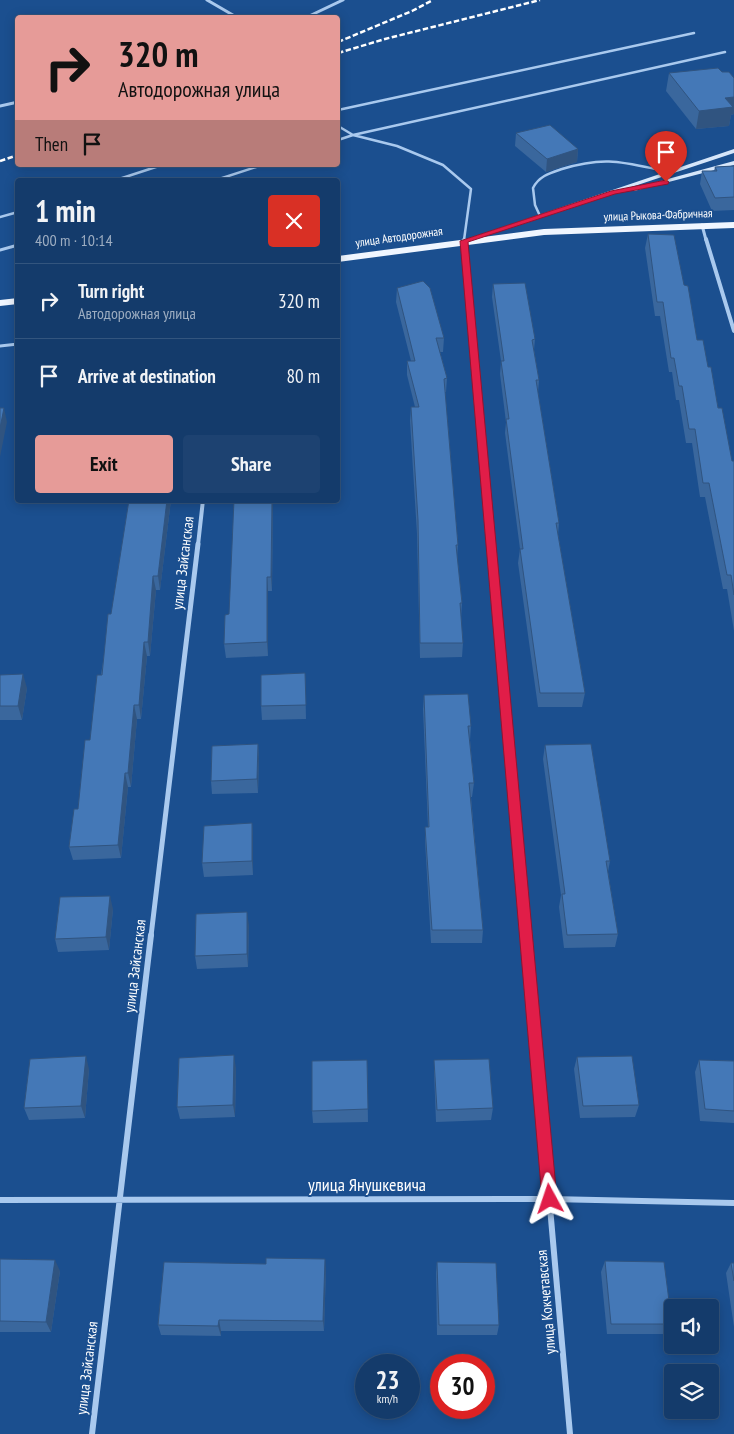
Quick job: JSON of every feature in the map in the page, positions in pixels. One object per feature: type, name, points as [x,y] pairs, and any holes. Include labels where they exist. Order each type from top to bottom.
[{"type":"main road","points":[[464,241],[734,151]]},
{"type":"main road","points":[[614,192],[648,187],[734,164]]},
{"type":"main road","name":"улица Рыкова-Фабричная","points":[[464,241],[544,232],[734,225]]},
{"type":"main road","name":"улица Автодорожная","points":[[340,259],[464,241]]},
{"type":"main road","points":[[0,304],[15,302]]},
{"type":"street","points":[[207,0],[233,15]]},
{"type":"street","points":[[311,15],[343,0]]},
{"type":"street","points":[[0,106],[15,103]]},
{"type":"street","points":[[702,225],[734,331]]},
{"type":"street","name":"улица Кокчетавская","points":[[464,241],[570,1434]]},
{"type":"street","name":"улица Зайсанская","points":[[92,1434],[203,503]]},
{"type":"street","name":"улица Янушкевича","points":[[0,1200],[550,1199],[734,1203]]},
{"type":"lane","points":[[340,110],[694,33]]},
{"type":"lane","points":[[340,139],[725,52]]},
{"type":"lane","points":[[340,127],[353,135],[397,146],[442,165],[471,188],[464,241]]},
{"type":"lane","points":[[540,216],[532,201],[532,188],[538,178],[546,174],[587,162],[606,160],[670,172]]},
{"type":"lane","points":[[122,178],[156,167]]},
{"type":"lane","points":[[222,178],[256,167]]},
{"type":"lane","points":[[0,217],[15,213]]},
{"type":"lane","points":[[0,250],[15,246]]},
{"type":"lane","points":[[0,346],[15,344]]},
{"type":"building","points":[[718,68],[722,72],[729,72],[734,78],[734,97],[725,98],[733,107],[699,111],[669,73]]},
{"type":"building","points":[[550,125],[578,149],[547,159],[516,133]]},
{"type":"building","points":[[734,166],[734,197],[715,198],[702,171],[717,171],[715,167]]},
{"type":"building","points":[[648,234],[674,235],[684,285],[688,286],[697,340],[703,340],[708,367],[711,367],[718,408],[722,408],[732,461],[734,461],[734,595],[731,575],[727,575],[709,483],[703,483],[695,429],[689,429],[682,386],[679,386],[674,358],[671,358],[663,302],[657,302]]},
{"type":"building","points":[[423,281],[430,288],[444,338],[436,338],[447,378],[444,379],[458,545],[456,545],[462,603],[460,603],[463,643],[420,643],[418,520],[411,407],[419,407],[407,361],[415,361],[397,288]]},
{"type":"building","points":[[525,283],[535,339],[532,340],[539,380],[536,380],[559,523],[556,523],[585,693],[540,693],[520,549],[523,549],[506,419],[509,419],[501,361],[504,361],[493,284]]},
{"type":"building","points":[[0,408],[4,408],[0,428]]},
{"type":"building","points":[[129,503],[167,503],[158,576],[153,576],[148,642],[144,642],[139,705],[134,705],[128,773],[125,773],[118,845],[69,847],[74,809],[78,809],[85,740],[90,740],[97,675],[102,675],[108,614],[111,614]]},
{"type":"building","points":[[234,503],[272,503],[271,577],[267,577],[267,642],[224,644],[225,615],[229,614]]},
{"type":"building","points":[[305,673],[306,705],[261,706],[261,675]]},
{"type":"building","points":[[23,674],[18,706],[0,706],[0,675]]},
{"type":"building","points":[[468,694],[471,726],[468,726],[474,783],[469,783],[483,930],[432,930],[425,827],[429,827],[424,695]]},
{"type":"building","points":[[258,744],[257,779],[211,781],[212,746]]},
{"type":"building","points":[[591,744],[610,861],[606,861],[618,934],[567,935],[562,894],[565,894],[545,745]]},
{"type":"building","points":[[252,823],[252,861],[202,863],[204,826]]},
{"type":"building","points":[[110,896],[106,937],[55,939],[60,897]]},
{"type":"building","points":[[247,912],[247,954],[195,956],[196,914]]},
{"type":"building","points":[[234,1055],[233,1105],[177,1107],[179,1058]]},
{"type":"building","points":[[86,1056],[81,1106],[24,1108],[30,1059]]},
{"type":"building","points":[[632,1056],[639,1105],[583,1106],[577,1057]]},
{"type":"building","points":[[489,1059],[493,1108],[437,1110],[434,1060]]},
{"type":"building","points":[[367,1060],[368,1109],[312,1111],[312,1061]]},
{"type":"building","points":[[699,1060],[734,1061],[734,1111],[705,1109]]},
{"type":"building","points":[[266,1258],[325,1259],[323,1321],[219,1320],[218,1326],[158,1325],[164,1262],[266,1264]]},
{"type":"building","points":[[0,1259],[55,1260],[46,1322],[0,1321]]},
{"type":"building","points":[[605,1261],[664,1262],[669,1299],[664,1299],[664,1324],[611,1324]]},
{"type":"building","points":[[437,1262],[496,1263],[499,1325],[439,1325]]},
{"type":"building","points":[[731,1263],[734,1263],[734,1281]]},
{"type":"railway","points":[[340,41],[412,11],[433,0]]},
{"type":"railway","points":[[340,52],[385,39],[540,0]]},
{"type":"railway","points":[[0,161],[15,156]]},
{"type":"route","points":[[550,1199],[464,241],[614,192],[648,187],[666,182]]}]
